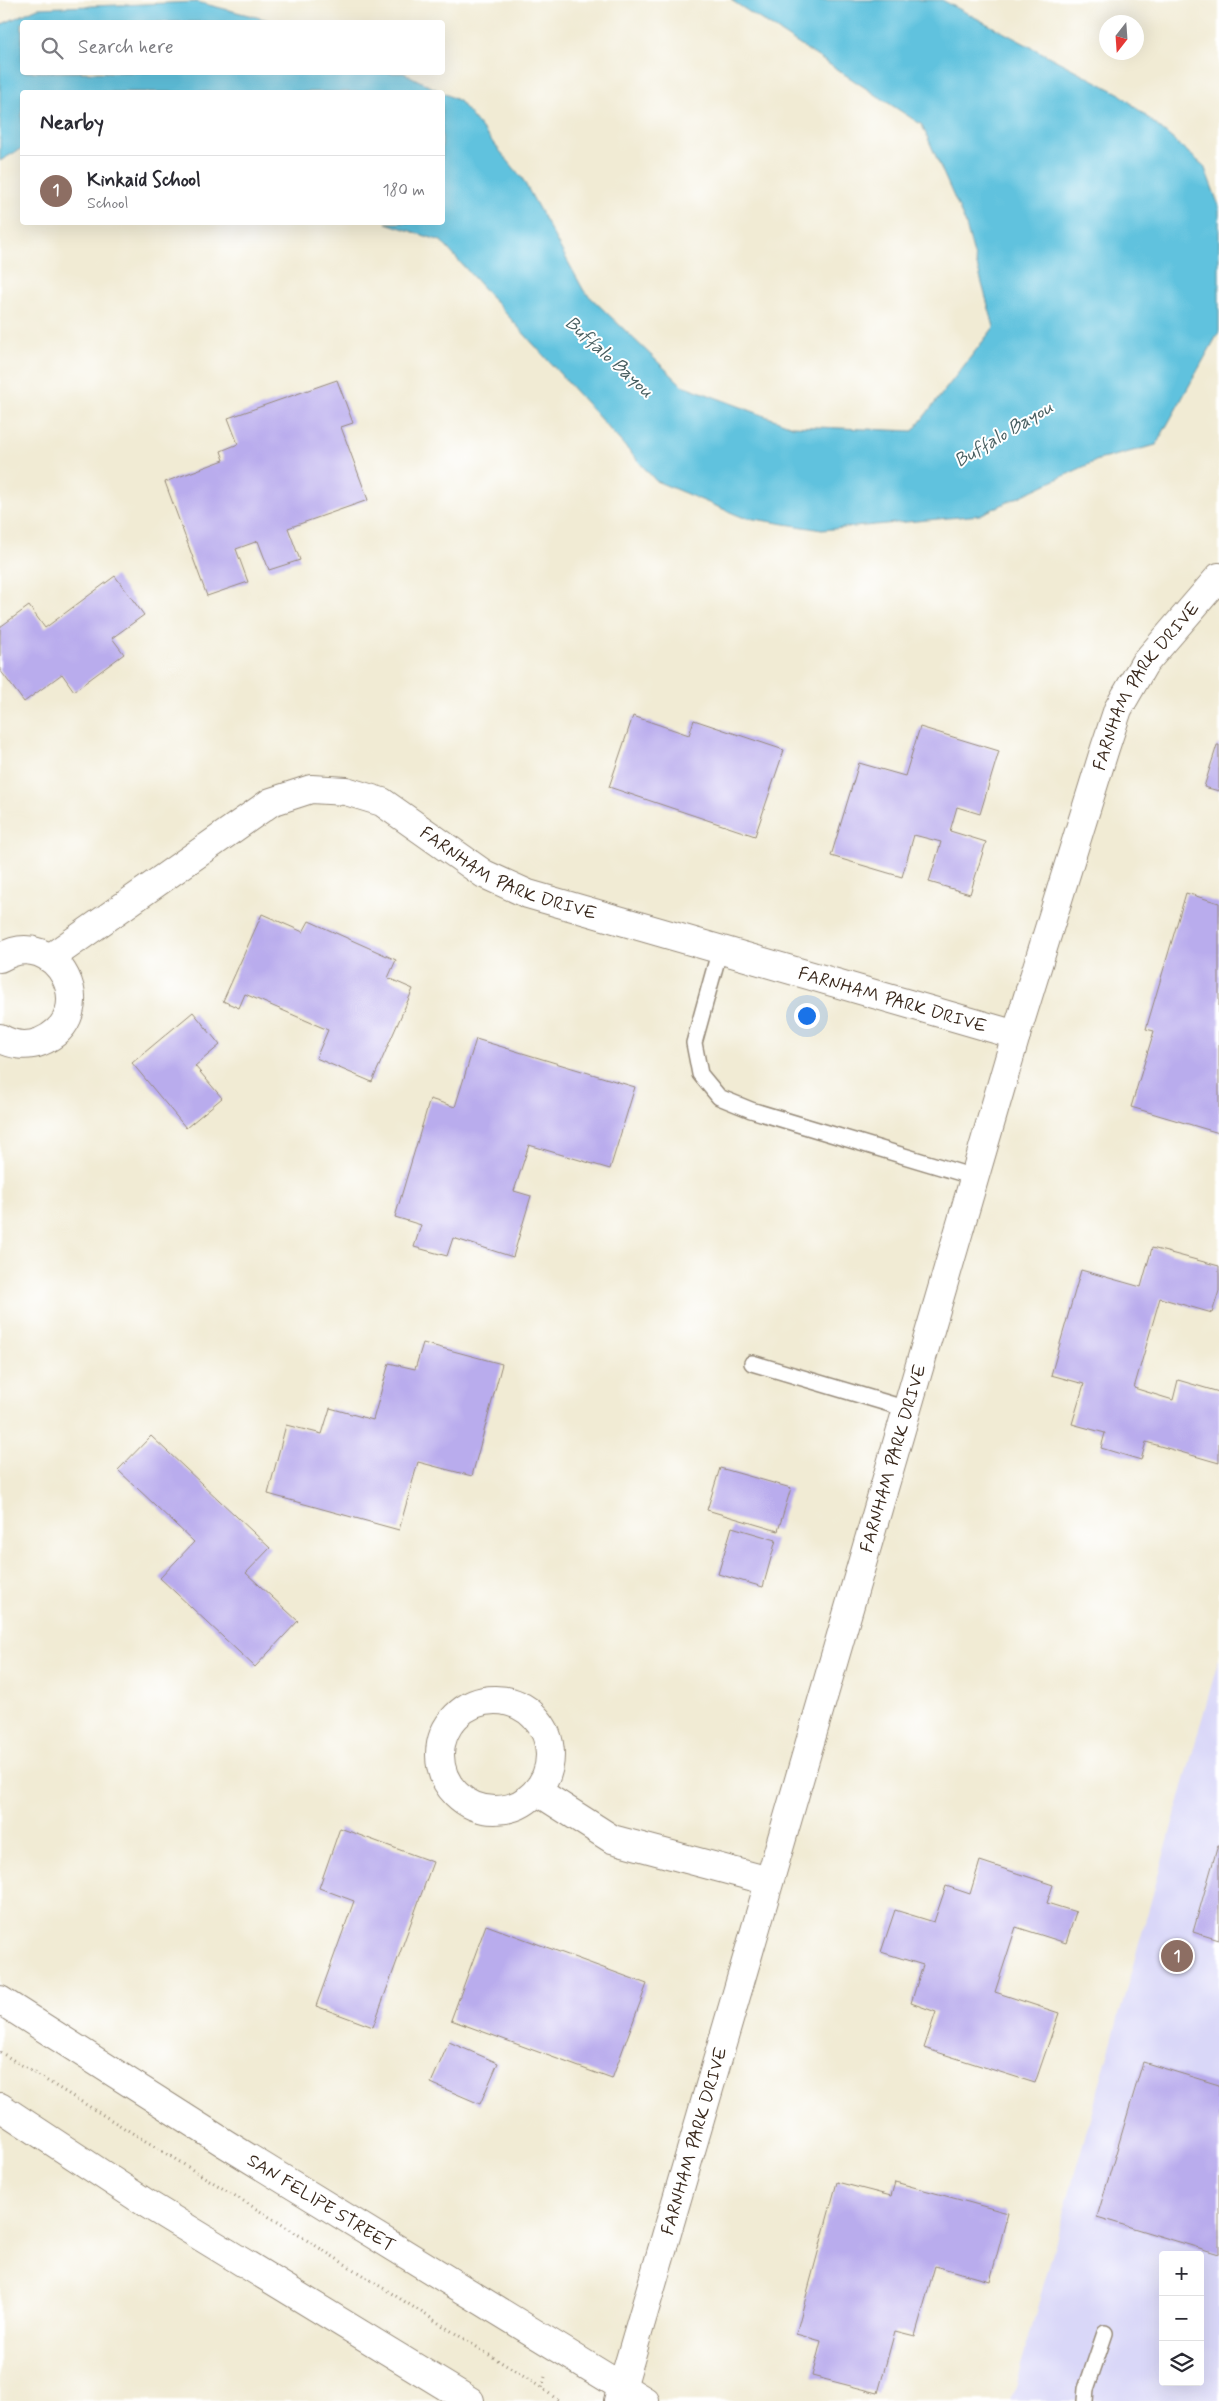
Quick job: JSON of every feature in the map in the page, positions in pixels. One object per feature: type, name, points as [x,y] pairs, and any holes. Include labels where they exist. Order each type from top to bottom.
[{"type":"street","name":"FARNHAM PARK DRIVE","points":[[619,2394],[1016,1035],[1118,709],[1144,664],[1219,576]]},
{"type":"street","name":"FARNHAM PARK DRIVE","points":[[50,958],[271,802],[311,789],[346,791],[382,802],[484,874],[528,894],[1016,1035]]},
{"type":"street","points":[[0,958],[20,951],[35,952],[50,958],[62,968],[69,982],[72,997],[69,1013],[62,1027],[50,1038],[36,1044],[21,1045],[0,1038]]},
{"type":"street","points":[[492,1700],[510,1702],[527,1710],[540,1723],[548,1740],[550,1758],[547,1775],[537,1791],[523,1803],[507,1810],[488,1810],[471,1805],[456,1795],[446,1780],[440,1763],[441,1746],[447,1729],[458,1714],[474,1704],[492,1700]]},
{"type":"street","points":[[537,1791],[612,1839],[769,1881]]},
{"type":"street","name":"SAN FELIPE STREET","points":[[0,2000],[619,2394],[645,2401]]},
{"type":"street","points":[[0,2107],[149,2205],[470,2401]]},
{"type":"lane","points":[[720,950],[694,1044],[700,1074],[719,1098],[761,1113],[974,1177]]},
{"type":"lane","points":[[752,1363],[907,1408]]},
{"type":"lane","points":[[1085,2401],[1086,2389],[1106,2333]]},
{"type":"path","points":[[0,2052],[286,2226],[542,2388],[559,2401]]},
{"type":"path","points":[[542,2388],[545,2375]]},
{"type":"shaded area","points":[[1219,1658],[1219,2401],[1011,2401]]},
{"type":"water","name":"Buffalo Bayou","points":[[731,0],[942,0],[1120,94],[1204,166],[1219,206],[1219,332],[1156,445],[1098,460],[980,515],[822,530],[742,517],[656,481],[441,241],[392,225],[445,225],[445,94],[459,101],[522,178],[584,291],[682,385],[792,426],[913,431],[994,327],[965,222],[922,125]]},
{"type":"water","points":[[197,2],[268,20],[20,20],[20,75],[408,75],[437,90],[20,90],[20,149],[0,161],[0,25],[38,8]]},
{"type":"building","points":[[337,380],[353,423],[341,427],[368,500],[288,528],[300,560],[269,570],[258,541],[236,549],[248,582],[207,596],[165,482],[224,460],[221,451],[238,444],[228,418]]},
{"type":"building","points":[[115,576],[144,615],[112,638],[124,654],[74,691],[62,674],[24,702],[0,670],[0,627],[29,606],[45,628]]},
{"type":"building","points":[[633,716],[689,735],[694,720],[784,750],[755,836],[609,787]]},
{"type":"building","points":[[920,727],[999,751],[980,814],[957,807],[950,831],[986,842],[970,894],[929,882],[941,842],[914,835],[902,877],[831,856],[859,763],[905,776]]},
{"type":"building","points":[[1217,745],[1219,745],[1219,791],[1204,787]]},
{"type":"building","points":[[1186,893],[1219,903],[1219,1133],[1131,1107],[1154,1031],[1146,1029]]},
{"type":"building","points":[[262,914],[303,932],[309,921],[396,960],[388,978],[413,989],[372,1082],[316,1058],[328,1030],[245,994],[239,1008],[223,1001]]},
{"type":"building","points":[[193,1012],[220,1045],[195,1066],[222,1098],[186,1128],[132,1063]]},
{"type":"building","points":[[476,1039],[635,1087],[610,1169],[529,1145],[514,1191],[531,1196],[513,1257],[453,1238],[447,1256],[414,1247],[421,1225],[395,1217],[430,1099],[455,1107]]},
{"type":"building","points":[[1152,1248],[1219,1266],[1219,1291],[1212,1313],[1160,1298],[1134,1388],[1173,1400],[1178,1380],[1219,1392],[1219,1463],[1146,1442],[1141,1460],[1101,1448],[1105,1433],[1072,1424],[1084,1384],[1051,1375],[1081,1270],[1141,1287]]},
{"type":"building","points":[[423,1343],[502,1364],[472,1476],[418,1462],[399,1530],[268,1494],[286,1425],[322,1434],[330,1408],[373,1420],[389,1363],[415,1369]]},
{"type":"building","points":[[151,1436],[270,1548],[246,1573],[298,1621],[255,1667],[160,1578],[194,1542],[118,1470]]},
{"type":"building","points":[[720,1468],[791,1488],[778,1531],[707,1510]]},
{"type":"building","points":[[732,1527],[776,1540],[763,1587],[718,1574]]},
{"type":"building","points":[[340,1828],[433,1862],[373,2027],[316,2006],[354,1901],[319,1888]]},
{"type":"building","points":[[1219,1845],[1219,1940],[1193,1932]]},
{"type":"building","points":[[980,1861],[1053,1885],[1047,1903],[1076,1912],[1066,1943],[1016,1927],[995,1992],[1059,2013],[1035,2083],[924,2048],[936,2012],[911,2003],[923,1965],[881,1952],[895,1910],[934,1922],[946,1886],[970,1894]]},
{"type":"building","points":[[486,1925],[647,1984],[612,2079],[451,2020]]},
{"type":"building","points":[[449,2042],[498,2063],[480,2104],[431,2083]]},
{"type":"building","points":[[1143,2062],[1219,2085],[1219,2254],[1097,2217]]},
{"type":"building","points":[[837,2182],[891,2196],[895,2182],[1008,2213],[990,2281],[935,2266],[915,2336],[895,2331],[878,2393],[812,2376],[821,2341],[796,2334]]},
{"type":"place","name":"Kinkaid School","points":[[1177,1956]]}]
